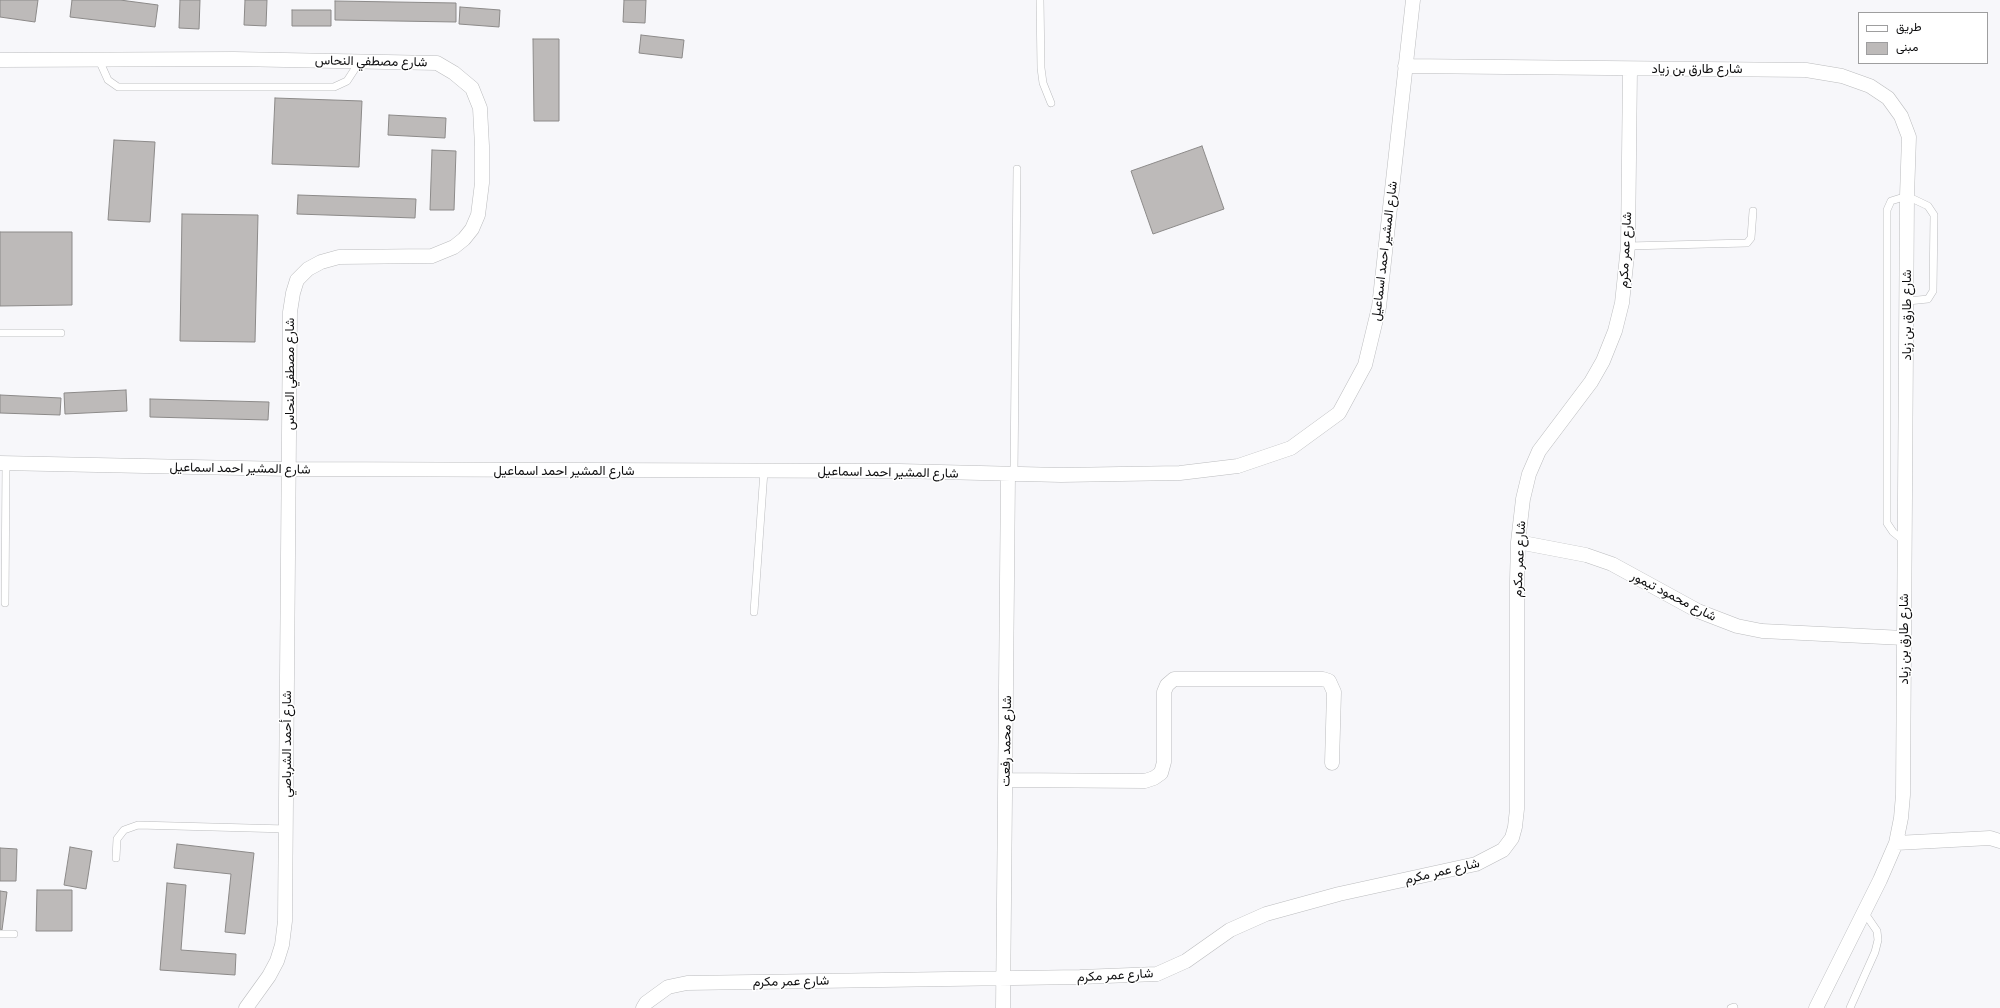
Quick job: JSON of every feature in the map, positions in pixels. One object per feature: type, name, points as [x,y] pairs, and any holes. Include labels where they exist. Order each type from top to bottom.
[{"type":"street","name":"شارع المشير احمد اسماعيل","points":[[3,463],[289,469],[764,471],[1061,475],[1180,473],[1238,466],[1291,448],[1339,413],[1365,365],[1379,307],[1413,0]]},
{"type":"street","name":"شارع مصطفي النحاس","points":[[0,60],[360,61],[437,63],[454,73],[472,88],[480,108],[482,182],[478,215],[472,228],[464,239],[444,252],[432,256],[339,257],[308,269],[297,280],[290,312],[289,469]]},
{"type":"street","name":"شارع طارق بن زياد","points":[[1405,66],[1806,70],[1842,76],[1870,86],[1888,98],[1901,116],[1909,137],[1907,196],[1908,301],[1903,795],[1901,818],[1896,843],[1883,874],[1816,1008]]},
{"type":"street","name":"شارع عمر مكرم","points":[[643,1008],[657,994],[668,987],[687,983],[1080,977],[1157,974],[1186,961],[1230,930],[1266,914],[1339,894],[1476,864],[1503,850],[1512,838],[1517,809],[1516,690],[1518,542],[1523,499],[1529,474],[1543,445],[1577,401],[1603,361],[1615,331],[1622,303],[1628,246],[1630,69]]},
{"type":"street","name":"شارع أحمد الشرباصي","points":[[246,1008],[269,976],[282,945],[285,922],[289,469]]},
{"type":"street","name":"شارع محمد رفعت","points":[[1003,1008],[1005,780],[1011,474]]},
{"type":"street","name":"شارع محمود تيمور","points":[[1518,542],[1586,555],[1612,564],[1698,611],[1737,626],[1762,631],[1904,638]]},
{"type":"street","points":[[1005,780],[1145,781],[1154,778],[1161,773],[1164,762],[1164,692],[1167,685],[1174,679],[1323,679],[1329,681],[1334,692],[1332,763]]},
{"type":"street","points":[[1896,843],[1990,838],[2000,841]]},
{"type":"lane","points":[[1040,0],[1041,68],[1043,83],[1051,103]]},
{"type":"lane","points":[[99,60],[108,80],[118,87],[334,87],[347,81],[360,61]]},
{"type":"lane","points":[[1011,474],[1017,169]]},
{"type":"lane","points":[[1905,542],[1893,532],[1887,523],[1887,210],[1891,200],[1907,196],[1928,206],[1934,215],[1933,291],[1928,299],[1908,301]]},
{"type":"lane","points":[[1628,246],[1747,243],[1751,238],[1753,211]]},
{"type":"lane","points":[[0,333],[61,333]]},
{"type":"lane","points":[[3,463],[4,603]]},
{"type":"lane","points":[[754,612],[764,471]]},
{"type":"lane","points":[[116,858],[117,839],[124,830],[138,824],[287,830]]},
{"type":"lane","points":[[1850,1008],[1875,952],[1878,940],[1877,931],[1864,912]]},
{"type":"lane","points":[[0,934],[14,934]]},
{"type":"building","points":[[0,0],[38,0],[35,22],[0,17]]},
{"type":"building","points":[[72,0],[120,0],[158,5],[155,27],[70,17]]},
{"type":"building","points":[[180,0],[200,0],[199,29],[179,28]]},
{"type":"building","points":[[245,0],[267,0],[266,26],[244,25]]},
{"type":"building","points":[[624,0],[646,0],[645,23],[623,22]]},
{"type":"building","points":[[335,1],[456,3],[456,22],[335,20]]},
{"type":"building","points":[[460,7],[500,10],[499,27],[459,24]]},
{"type":"building","points":[[292,10],[331,10],[331,26],[292,26]]},
{"type":"building","points":[[641,35],[684,40],[682,58],[639,53]]},
{"type":"building","points":[[533,39],[559,39],[559,121],[534,121]]},
{"type":"building","points":[[275,98],[362,101],[359,167],[272,164]]},
{"type":"building","points":[[389,115],[446,118],[445,138],[388,135]]},
{"type":"building","points":[[114,140],[155,142],[150,222],[108,220]]},
{"type":"building","points":[[1202,146],[1224,209],[1153,234],[1131,171]]},
{"type":"building","points":[[432,150],[456,151],[454,210],[430,210]]},
{"type":"building","points":[[298,195],[416,199],[415,218],[297,214]]},
{"type":"building","points":[[182,214],[258,215],[255,342],[180,341]]},
{"type":"building","points":[[0,232],[72,232],[72,305],[0,306]]},
{"type":"building","points":[[126,390],[127,411],[65,414],[64,393]]},
{"type":"building","points":[[0,395],[61,398],[60,415],[0,413]]},
{"type":"building","points":[[150,399],[269,402],[268,420],[150,417]]},
{"type":"building","points":[[177,844],[254,853],[245,934],[225,932],[231,874],[174,868]]},
{"type":"building","points":[[70,847],[92,851],[86,889],[64,885]]},
{"type":"building","points":[[0,848],[17,849],[16,881],[0,881]]},
{"type":"building","points":[[167,883],[186,885],[181,950],[236,954],[235,975],[160,970]]},
{"type":"building","points":[[37,890],[72,890],[72,931],[36,931]]},
{"type":"building","points":[[0,891],[7,892],[2,930],[0,929]]}]
